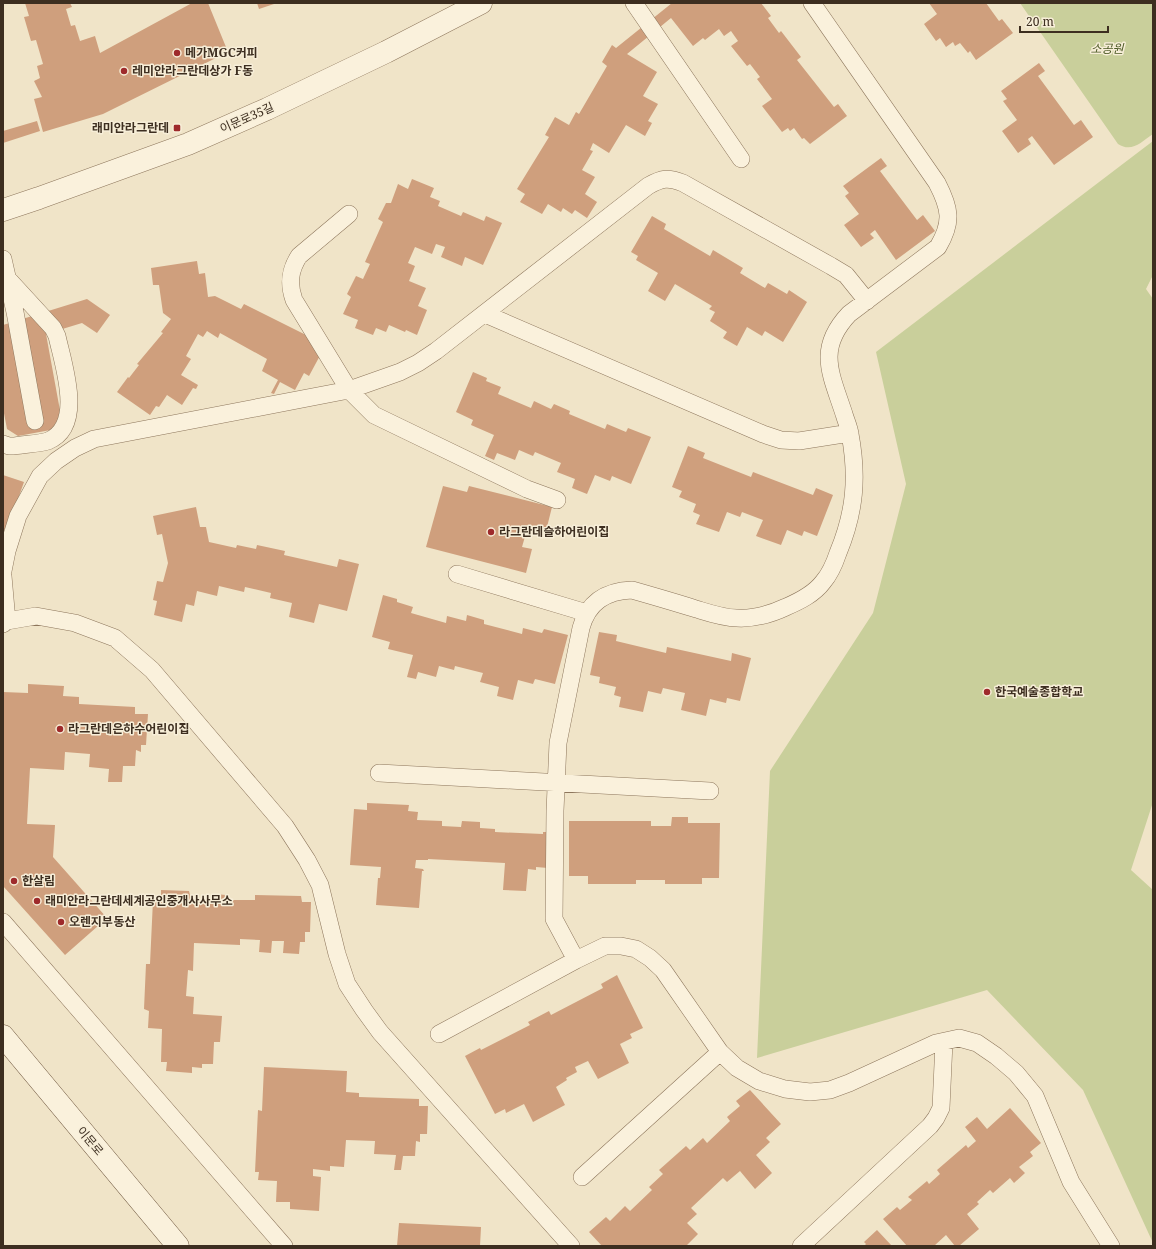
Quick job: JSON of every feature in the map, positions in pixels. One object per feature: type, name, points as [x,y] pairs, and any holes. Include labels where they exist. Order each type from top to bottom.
[{"type":"street","name":"이문로35길","points":[[3,210],[188,144],[267,109],[386,52],[481,3]]},
{"type":"street","name":"이문로","points":[[3,1036],[178,1246]]},
{"type":"lane","points":[[634,3],[741,159]]},
{"type":"lane","points":[[576,960],[554,919],[556,782],[558,743],[581,628],[587,613],[596,602],[607,595],[621,590],[632,590],[720,616],[737,618],[757,617],[786,608],[800,601],[824,582],[836,559],[847,531],[853,503],[854,487],[854,464],[850,432],[830,371],[828,356],[832,339],[840,324],[849,314],[938,247],[945,237],[949,224],[945,198],[937,183],[812,3]]},
{"type":"lane","points":[[3,570],[7,551],[18,516],[40,476],[56,461],[75,448],[94,439],[349,390],[400,372],[418,363],[436,351],[648,186],[659,180],[672,178],[832,266],[846,275],[867,301]]},
{"type":"lane","points":[[348,214],[299,256],[293,265],[290,276],[290,289],[294,300],[349,390],[374,415],[527,489],[557,500]]},
{"type":"lane","points":[[3,259],[5,284],[35,421]]},
{"type":"lane","points":[[3,444],[14,446],[47,441],[54,437],[61,430],[66,420],[69,394],[57,336],[53,328],[5,284]]},
{"type":"lane","points":[[485,314],[763,434],[781,440],[799,441],[850,432]]},
{"type":"lane","points":[[457,574],[587,613]]},
{"type":"lane","points":[[3,576],[5,622],[36,616],[75,623],[114,638],[152,670],[285,826],[296,842],[320,885],[337,954],[347,984],[376,1026],[571,1246]]},
{"type":"lane","points":[[379,773],[710,791]]},
{"type":"lane","points":[[3,922],[284,1246]]},
{"type":"lane","points":[[439,1034],[576,960],[605,946],[621,946],[636,949],[646,955],[663,970],[720,1052],[737,1068],[759,1081],[785,1089],[810,1092],[830,1090],[850,1083],[936,1043],[959,1038],[977,1043],[996,1056],[1016,1074],[1035,1096],[1071,1182],[1111,1246]]},
{"type":"lane","points":[[801,1246],[936,1118],[941,1108],[944,1042]]},
{"type":"lane","points":[[582,1176],[720,1052]]},
{"type":"green space","name":"소공원","points":[[1020,3],[1153,3],[1153,134],[1132,147],[1118,144]]},
{"type":"green space","name":"한국예술종합학교","points":[[1153,141],[1153,275],[1146,289],[1153,299],[1153,802],[1131,870],[1153,890],[1153,1243],[1083,1090],[987,990],[757,1058],[770,771],[873,613],[906,484],[876,352]]},
{"type":"building","name":"레미안라그란데상가 F동","points":[[25,3],[70,3],[72,7],[66,9],[71,26],[75,25],[80,41],[95,36],[100,53],[192,3],[208,3],[228,52],[103,114],[43,132],[34,99],[42,97],[34,81],[40,78],[37,66],[43,64],[36,40],[31,41],[24,17],[29,16]]},
{"type":"building","points":[[257,3],[277,3],[259,9]]},
{"type":"building","points":[[672,3],[761,3],[771,16],[768,18],[779,33],[781,31],[801,57],[797,60],[834,107],[838,104],[847,116],[810,144],[804,138],[802,139],[794,128],[790,131],[788,128],[782,132],[762,106],[772,99],[757,79],[760,77],[750,64],[747,66],[731,46],[738,41],[731,31],[724,36],[719,29],[705,40],[703,38],[693,46],[671,18],[627,54],[657,72],[643,96],[658,104],[648,121],[652,123],[645,136],[626,125],[609,153],[593,143],[590,150],[593,151],[582,170],[595,177],[585,194],[597,202],[587,218],[575,210],[572,214],[563,208],[561,212],[548,204],[542,214],[520,202],[525,194],[517,189],[549,137],[545,135],[555,117],[569,125],[576,112],[579,114],[607,66],[602,62],[612,45],[616,48]]},
{"type":"building","points":[[929,3],[986,3],[999,21],[1002,19],[1013,33],[976,60],[970,51],[968,53],[960,43],[955,46],[953,42],[946,47],[940,38],[936,41],[924,24],[937,14]]},
{"type":"building","points":[[1039,63],[1045,71],[1038,76],[1074,125],[1081,120],[1093,137],[1054,165],[1032,136],[1028,139],[1031,144],[1018,153],[1002,131],[1017,120],[1003,101],[1007,99],[1001,91]]},
{"type":"building","points":[[37,121],[40,131],[3,143],[3,131]]},
{"type":"building","points":[[881,158],[887,166],[880,171],[917,220],[923,215],[935,231],[896,260],[875,230],[870,234],[874,238],[861,247],[844,225],[859,214],[845,196],[849,193],[843,186]]},
{"type":"building","points":[[412,179],[434,188],[430,197],[440,201],[438,206],[461,216],[463,212],[484,221],[486,216],[502,223],[483,265],[465,257],[462,266],[441,257],[445,247],[436,244],[432,254],[415,247],[408,263],[415,266],[409,281],[426,288],[418,306],[427,310],[417,335],[406,330],[405,332],[389,325],[386,332],[376,328],[373,335],[355,328],[358,320],[343,314],[351,297],[347,294],[356,276],[363,279],[370,264],[365,262],[383,222],[378,219],[386,203],[391,203],[398,184],[408,189]]},
{"type":"building","points":[[652,216],[666,224],[664,229],[710,256],[713,250],[743,268],[740,273],[765,288],[768,283],[787,294],[789,290],[807,302],[783,342],[765,331],[762,336],[747,327],[737,346],[723,338],[727,332],[710,321],[715,312],[709,309],[712,306],[675,284],[665,301],[648,291],[658,273],[636,260],[638,256],[631,252]]},
{"type":"building","points":[[197,261],[199,274],[205,273],[208,297],[215,296],[241,309],[244,304],[314,339],[323,350],[309,376],[304,373],[295,390],[280,382],[274,394],[271,393],[278,380],[262,371],[267,359],[220,333],[218,338],[207,331],[203,337],[198,334],[186,356],[191,359],[181,375],[198,385],[196,389],[193,388],[182,405],[167,395],[159,407],[156,406],[150,415],[117,392],[139,365],[137,364],[163,333],[161,332],[171,319],[163,313],[159,285],[153,285],[151,268]]},
{"type":"building","points":[[87,299],[110,315],[97,333],[82,323],[46,334],[61,416],[56,429],[18,436],[7,429],[3,408],[3,325]]},
{"type":"building","points":[[473,372],[487,378],[486,381],[501,387],[498,394],[531,408],[534,401],[551,409],[554,404],[570,411],[569,414],[605,429],[607,424],[626,432],[628,428],[651,437],[631,484],[612,476],[610,481],[595,475],[587,494],[572,488],[575,479],[557,472],[561,463],[535,452],[533,456],[519,450],[515,460],[497,453],[494,460],[485,456],[494,435],[471,425],[473,420],[456,412]]},
{"type":"building","points":[[688,446],[705,453],[703,458],[751,477],[753,472],[813,495],[816,488],[833,495],[817,536],[804,531],[802,536],[787,530],[781,545],[756,536],[763,520],[742,512],[740,517],[727,512],[719,532],[696,524],[700,515],[693,512],[696,504],[679,497],[682,491],[672,487]]},
{"type":"building","points":[[3,475],[24,482],[7,530],[3,529]]},
{"type":"building","points":[[443,486],[467,492],[469,486],[552,507],[546,531],[528,526],[522,547],[532,549],[526,573],[426,547]]},
{"type":"building","points":[[196,507],[200,527],[206,527],[209,542],[236,548],[237,545],[256,549],[257,545],[285,551],[284,555],[337,567],[339,559],[359,564],[347,611],[319,604],[314,623],[289,617],[292,603],[270,598],[271,593],[245,587],[244,592],[219,586],[217,596],[197,591],[194,606],[186,604],[182,622],[154,615],[157,601],[153,600],[157,581],[163,582],[168,563],[162,534],[157,535],[153,516]]},
{"type":"building","points":[[383,595],[397,599],[397,602],[413,607],[411,613],[446,623],[447,616],[466,621],[467,615],[484,620],[484,624],[522,634],[523,628],[542,633],[544,629],[568,635],[555,684],[535,679],[533,684],[518,680],[513,700],[497,696],[499,687],[480,682],[483,673],[455,666],[454,670],[439,666],[436,677],[418,672],[416,679],[407,677],[413,655],[388,649],[390,642],[372,637]]},
{"type":"building","points":[[599,632],[617,635],[616,641],[666,653],[667,647],[731,661],[732,653],[751,658],[740,701],[727,698],[726,703],[710,699],[706,716],[681,710],[685,693],[663,688],[661,694],[648,691],[643,712],[619,707],[621,697],[614,695],[616,687],[599,683],[600,677],[590,675]]},
{"type":"building","points":[[28,684],[64,686],[63,696],[79,697],[79,704],[135,707],[135,714],[148,714],[146,745],[141,745],[141,752],[136,750],[135,766],[123,766],[122,782],[108,782],[109,769],[89,767],[90,754],[65,752],[64,770],[30,768],[27,824],[55,825],[53,857],[107,918],[65,955],[3,886],[3,692],[28,693]]},
{"type":"building","points":[[367,803],[409,805],[408,811],[418,812],[417,820],[442,821],[442,826],[461,827],[462,821],[480,822],[480,828],[495,829],[495,832],[543,834],[543,832],[550,832],[548,868],[536,867],[536,870],[528,869],[526,891],[503,890],[505,863],[428,859],[416,860],[415,868],[423,869],[424,871],[422,871],[419,908],[376,905],[378,878],[380,878],[381,867],[350,865],[354,809],[367,810]]},
{"type":"building","points":[[672,817],[688,817],[688,823],[720,823],[719,878],[702,878],[702,884],[665,884],[665,880],[636,880],[636,884],[588,884],[588,876],[569,876],[569,821],[651,821],[651,826],[671,826]]},
{"type":"building","points":[[161,890],[189,891],[190,895],[199,895],[198,901],[214,902],[214,894],[226,895],[226,900],[255,900],[255,895],[301,896],[302,902],[311,902],[310,932],[305,932],[305,942],[300,942],[299,954],[283,953],[284,941],[272,941],[271,953],[259,952],[260,940],[240,939],[240,945],[194,943],[193,971],[188,970],[186,996],[194,997],[193,1014],[222,1016],[220,1042],[214,1042],[213,1064],[202,1064],[202,1068],[192,1067],[192,1073],[166,1071],[167,1062],[161,1062],[162,1029],[148,1028],[149,1011],[144,1009],[146,964],[150,964],[153,900],[161,900]]},
{"type":"building","points":[[617,975],[643,1028],[630,1034],[632,1038],[620,1044],[629,1063],[598,1079],[588,1061],[575,1067],[577,1072],[566,1078],[567,1080],[556,1087],[565,1105],[533,1122],[524,1104],[506,1113],[505,1109],[495,1114],[465,1056],[480,1048],[481,1050],[530,1025],[528,1022],[549,1011],[551,1015],[603,988],[601,984]]},
{"type":"building","points":[[264,1067],[347,1071],[346,1092],[359,1093],[359,1097],[419,1099],[419,1106],[428,1106],[427,1134],[420,1134],[420,1142],[416,1141],[415,1156],[403,1156],[401,1170],[394,1170],[396,1155],[374,1154],[375,1141],[346,1140],[344,1167],[330,1166],[330,1171],[313,1169],[313,1176],[321,1177],[319,1211],[290,1209],[290,1202],[276,1202],[277,1181],[258,1180],[259,1172],[255,1172],[258,1110],[262,1111]]},
{"type":"building","points":[[750,1090],[781,1124],[766,1138],[770,1142],[756,1155],[772,1173],[755,1189],[740,1171],[727,1182],[723,1178],[691,1208],[697,1214],[687,1223],[698,1234],[686,1246],[602,1246],[589,1232],[606,1217],[610,1221],[625,1206],[630,1211],[652,1190],[649,1187],[663,1174],[659,1170],[686,1146],[690,1150],[703,1138],[707,1143],[730,1121],[727,1117],[740,1106],[736,1101]]},
{"type":"building","points":[[1010,1108],[1041,1143],[1030,1152],[1033,1156],[1019,1167],[1025,1173],[1014,1183],[1010,1178],[993,1193],[990,1190],[977,1202],[979,1204],[967,1214],[979,1229],[959,1246],[955,1246],[946,1235],[934,1246],[907,1246],[883,1219],[897,1207],[900,1210],[912,1200],[908,1197],[927,1181],[929,1184],[940,1174],[937,1170],[966,1145],[968,1148],[976,1141],[965,1127],[977,1117],[987,1129]]},
{"type":"building","points":[[399,1223],[481,1227],[480,1246],[397,1246]]},
{"type":"building","points":[[877,1230],[892,1246],[864,1246],[866,1244],[864,1242]]},
{"type":"place","name":"메가MGC커피","points":[[177,53]]},
{"type":"place","name":"레미안라그란데상가 F동","points":[[124,71]]},
{"type":"place","name":"래미안라그란데","points":[[177,128]]},
{"type":"place","name":"라그란데슬하어린이집","points":[[491,532]]},
{"type":"place","name":"한국예술종합학교","points":[[987,692]]},
{"type":"place","name":"라그란데은하수어린이집","points":[[60,729]]},
{"type":"place","name":"한살림","points":[[14,881]]},
{"type":"place","name":"래미안라그란데세계공인중개사사무소","points":[[37,901]]},
{"type":"place","name":"오렌지부동산","points":[[61,922]]}]
